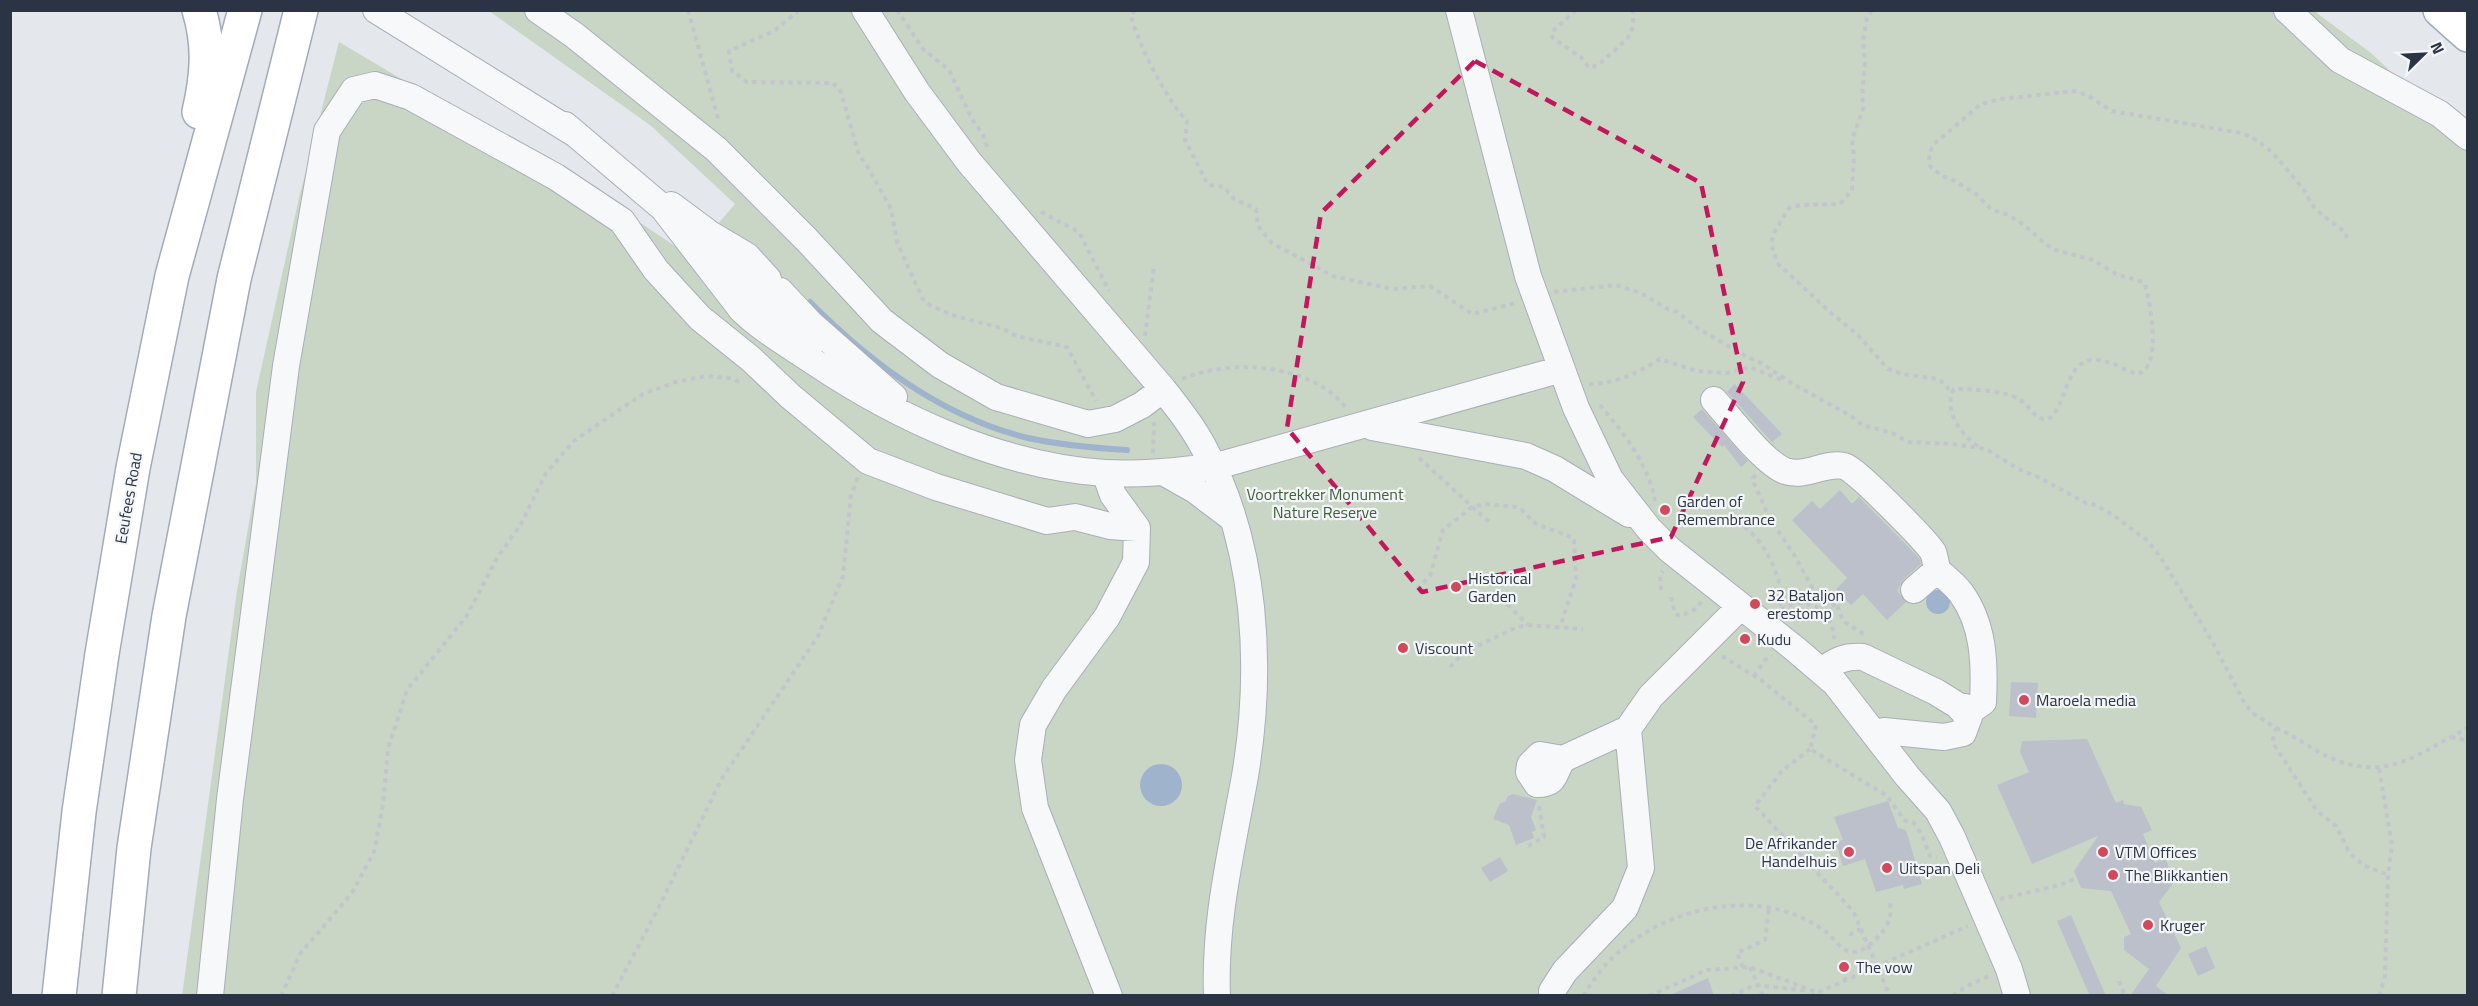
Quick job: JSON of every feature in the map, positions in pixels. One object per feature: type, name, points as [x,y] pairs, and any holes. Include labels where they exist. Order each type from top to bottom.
[{"type":"main road","points":[[172,276],[175,228],[184,176],[206,85],[208,48],[199,10]]},
{"type":"main road","name":"Eeufees Road","points":[[59,996],[78,812],[133,468],[172,276],[245,10]]},
{"type":"main road","points":[[119,996],[134,848],[169,616],[234,279],[301,10]]},
{"type":"main road","points":[[2440,10],[2468,35]]},
{"type":"street","points":[[376,10],[565,125],[710,234],[747,256],[767,292],[924,423]]},
{"type":"street","points":[[538,10],[574,35],[716,149],[807,240],[882,321],[940,365],[996,397],[1088,424],[1107,420],[1133,410],[1166,388]]},
{"type":"street","points":[[865,10],[917,92],[969,162],[1166,388],[1214,467],[1232,518],[1251,605],[1255,667],[1252,720],[1245,775],[1223,885],[1216,944],[1217,996]]},
{"type":"street","points":[[1459,10],[1528,276],[1571,395],[1610,479],[1649,529]]},
{"type":"street","points":[[2287,10],[2340,60],[2440,114],[2468,137]]},
{"type":"street","points":[[210,996],[230,799],[286,366],[327,131],[354,90],[375,85],[411,97],[556,177],[622,221],[657,270],[700,318],[751,359],[790,396],[868,461],[936,487],[1047,520],[1075,517],[1110,526],[1137,528]]},
{"type":"street","points":[[565,125],[663,208],[741,309],[755,323],[850,387],[966,441],[1023,460],[1105,473],[1158,468],[1214,467],[1350,421],[1562,369]]},
{"type":"street","points":[[1714,400],[1767,459],[1784,470],[1800,473],[1834,465],[1846,466],[1856,472],[1932,552],[1937,570],[1960,592],[1978,623],[1984,669],[1983,702],[1972,709],[1958,705],[1863,657],[1849,656],[1839,659],[1822,671]]},
{"type":"street","points":[[1350,421],[1526,456],[1590,489],[1649,529],[1693,569],[1822,671],[1856,707],[1907,776],[1938,811],[1962,860],[2009,969],[2017,996]]},
{"type":"street","points":[[1158,468],[1195,490],[1232,518]]},
{"type":"street","points":[[1105,473],[1113,495],[1137,528],[1136,561],[1107,617],[1054,689],[1033,725],[1028,760],[1035,808],[1109,996]]},
{"type":"street","points":[[1914,590],[1937,570]]},
{"type":"street","points":[[1542,784],[1552,780],[1563,759],[1628,729],[1651,696],[1740,607]]},
{"type":"street","points":[[1876,734],[1884,731],[1944,737],[1963,733],[1969,717],[1958,705]]},
{"type":"street","points":[[1552,991],[1565,971],[1625,908],[1641,868],[1628,729]]},
{"type":"path","points":[[688,10],[709,93],[722,129]]},
{"type":"path","points":[[799,10],[774,31],[729,51],[732,71],[747,82],[833,83],[841,92],[858,155],[869,169],[891,209],[897,243],[922,298],[930,305],[952,315],[1004,329],[1016,336],[1067,347],[1107,420]]},
{"type":"path","points":[[897,10],[923,49],[949,70],[992,156]]},
{"type":"path","points":[[1135,10],[1131,16],[1136,35],[1173,106],[1187,121],[1185,140],[1209,184],[1224,187],[1234,199],[1256,209],[1258,226],[1272,243],[1333,276],[1392,289],[1430,286],[1472,314],[1517,303]]},
{"type":"path","points":[[1576,10],[1551,33],[1553,38],[1583,59],[1589,68],[1603,63],[1611,52],[1628,39],[1634,24],[1634,10]]},
{"type":"path","points":[[1872,10],[1867,18],[1863,40],[1865,63],[1863,114],[1854,130],[1852,140],[1854,156],[1852,190],[1840,204],[1801,205],[1790,208],[1774,231],[1771,243],[1777,263],[1858,335],[1888,369],[1903,374],[1938,379],[1946,385],[1951,394],[1954,417],[1968,440],[2086,503],[2096,505],[2148,541],[2191,604],[2245,704],[2254,714],[2334,759],[2379,768],[2414,758],[2468,728]]},
{"type":"path","points":[[1951,394],[1954,389],[2007,394],[2020,399],[2036,418],[2047,420],[2054,417],[2060,406],[2066,383],[2078,369],[2090,360],[2099,360],[2138,374],[2144,372],[2150,365],[2153,342],[2150,303],[2145,284],[2118,275],[2093,261],[2052,249],[2024,225],[2008,215],[1991,209],[1976,194],[1942,176],[1930,166],[1929,154],[1934,144],[1981,104],[2001,99],[2075,92],[2087,95],[2112,111],[2241,133],[2256,138],[2269,147],[2291,178],[2304,190],[2314,208],[2346,233],[2347,240]]},
{"type":"path","points":[[1040,212],[1079,232],[1106,281],[1112,300]]},
{"type":"path","points":[[1140,333],[1144,339],[1154,265]]},
{"type":"path","points":[[1553,292],[1616,285],[1641,293],[1669,310],[1677,312],[1699,329],[1851,416],[1862,425],[1892,433],[1909,442],[1978,446]]},
{"type":"path","points":[[1562,369],[1590,385],[1615,381],[1639,372],[1660,359],[1696,371],[1727,373],[1750,367],[1793,384]]},
{"type":"path","points":[[1158,468],[1166,388],[1198,372],[1225,366],[1289,372],[1327,389],[1350,421]]},
{"type":"path","points":[[281,996],[300,954],[352,893],[374,852],[383,805],[388,749],[407,690],[466,617],[497,558],[521,524],[546,472],[575,440],[643,394],[676,382],[706,376],[729,378],[746,384]]},
{"type":"path","points":[[1571,395],[1581,393],[1593,397],[1626,435],[1653,490],[1655,502]]},
{"type":"path","points":[[1417,456],[1490,523]]},
{"type":"path","points":[[612,996],[661,903],[721,780],[818,636],[843,576],[851,495],[868,461]]},
{"type":"path","points":[[1766,474],[1758,474],[1753,478],[1769,517],[1814,591],[1836,602],[1843,621],[1873,640]]},
{"type":"path","points":[[1418,589],[1430,576],[1443,530],[1472,507],[1485,504],[1516,507],[1536,524],[1574,538],[1576,579],[1560,627]]},
{"type":"path","points":[[1730,516],[1750,530],[1770,556],[1778,572],[1782,595],[1777,597],[1783,609]]},
{"type":"path","points":[[1712,518],[1720,522]]},
{"type":"path","points":[[1660,576],[1661,590]]},
{"type":"path","points":[[1512,596],[1508,605],[1528,625]]},
{"type":"path","points":[[1671,597],[1675,614],[1681,616],[1698,608],[1699,603]]},
{"type":"path","points":[[1825,612],[1843,597]]},
{"type":"path","points":[[1778,613],[1797,603],[1806,604],[1825,612],[1833,628],[1833,646]]},
{"type":"path","points":[[1450,667],[1463,653],[1504,632],[1528,625],[1584,629]]},
{"type":"path","points":[[1702,643],[1761,680],[1816,725],[1810,749],[1782,771],[1755,806],[1853,912],[1890,996]]},
{"type":"path","points":[[2276,728],[2273,738],[2275,746],[2317,811],[2336,826],[2349,852],[2363,865],[2388,875]]},
{"type":"path","points":[[2450,736],[2468,741]]},
{"type":"path","points":[[1810,749],[1887,796],[1904,820],[1913,822],[1930,856],[1962,860]]},
{"type":"path","points":[[2379,768],[2392,845],[2388,875],[2385,976],[2379,996]]},
{"type":"path","points":[[1528,846],[1544,837],[1538,798],[1542,784]]},
{"type":"path","points":[[1810,996],[1987,918],[2000,898],[2060,885],[2077,878]]},
{"type":"path","points":[[1583,996],[1599,971],[1620,950],[1659,925],[1689,914],[1723,906],[1769,908],[1791,913],[1815,924],[1846,951],[1854,952],[1869,946],[1890,918],[1890,899]]},
{"type":"path","points":[[1743,967],[1737,953],[1766,940],[1769,908]]},
{"type":"path","points":[[1851,936],[1861,929]]},
{"type":"path","points":[[1649,996],[1707,970],[1743,967],[1750,967],[1816,995]]},
{"type":"path","points":[[1750,967],[1763,996]]},
{"type":"path","points":[[1841,969],[1846,980]]},
{"type":"path","points":[[1953,996],[1984,978]]},
{"type":"path","points":[[2118,981],[2125,996]]},
{"type":"path","points":[[1731,996],[1758,985],[1816,995]]},
{"type":"highlighted area","points":[[1475,61],[1701,183],[1743,382],[1671,537],[1422,592],[1287,428],[1321,213]]},
{"type":"green space","name":"Voortrekker Monument Nature Reserve","points":[[489,11],[2314,11],[2371,53],[2467,144],[2467,995],[182,996],[237,591],[256,483],[256,392],[299,198],[339,42],[606,200],[690,256],[735,204],[650,125]]},
{"type":"water","points":[[1938,590],[1947,593],[1950,602],[1947,611],[1938,614],[1929,611],[1926,602],[1929,593]]},
{"type":"water","points":[[1161,764],[1169,765],[1176,770],[1181,777],[1181,793],[1176,800],[1169,805],[1161,806],[1153,805],[1146,800],[1141,793],[1140,785],[1141,777],[1146,770],[1153,765]]},
{"type":"building","points":[[1735,384],[1782,434],[1772,442],[1727,392]]},
{"type":"building","points":[[1702,409],[1748,461],[1741,467],[1724,445],[1722,447],[1693,417]]},
{"type":"building","points":[[1840,490],[1852,504],[1859,497],[1920,559],[1921,564],[1904,579],[1897,591],[1906,602],[1887,620],[1863,594],[1851,605],[1836,589],[1847,578],[1792,520],[1812,501],[1820,509]]},
{"type":"building","name":"Maroela media","points":[[2011,682],[2038,683],[2036,718],[2009,716]]},
{"type":"building","points":[[2087,739],[2116,803],[2123,800],[2124,804],[2141,807],[2152,830],[2143,834],[2155,863],[2165,858],[2175,881],[2159,902],[2181,948],[2156,986],[2169,996],[2130,996],[2149,969],[2124,950],[2124,937],[2131,934],[2111,891],[2081,888],[2074,871],[2098,836],[2032,864],[1997,785],[2029,772],[2020,752],[2022,741]]},
{"type":"building","points":[[1513,794],[1537,800],[1531,817],[1536,830],[1532,832],[1534,838],[1516,845],[1509,825],[1493,819],[1500,803],[1505,802],[1508,796]]},
{"type":"building","points":[[1888,801],[1898,828],[1906,830],[1922,884],[1904,889],[1903,885],[1876,892],[1865,859],[1843,866],[1836,842],[1843,840],[1834,817]]},
{"type":"building","points":[[1500,857],[1508,871],[1490,882],[1481,868]]},
{"type":"building","points":[[2071,915],[2106,996],[2090,996],[2057,921]]},
{"type":"building","points":[[2206,946],[2215,968],[2198,976],[2188,954]]},
{"type":"building","points":[[1708,978],[1714,996],[1668,996]]},
{"type":"waterway","points":[[810,302],[883,366],[937,402],[966,416],[996,429],[1028,438],[1052,443],[1127,450]]},
{"type":"place","name":"Garden of Remembrance","points":[[1665,510]]},
{"type":"place","name":"Historical Garden","points":[[1456,587]]},
{"type":"place","name":"32 Bataljon erestomp","points":[[1755,604]]},
{"type":"place","name":"Kudu","points":[[1745,639]]},
{"type":"place","name":"Viscount","points":[[1403,648]]},
{"type":"place","name":"Maroela media","points":[[2024,700]]},
{"type":"place","name":"De Afrikander Handelhuis","points":[[1849,852]]},
{"type":"place","name":"VTM Offices","points":[[2103,852]]},
{"type":"place","name":"Uitspan Deli","points":[[1887,868]]},
{"type":"place","name":"The Blikkantien","points":[[2113,875]]},
{"type":"place","name":"Kruger","points":[[2148,925]]},
{"type":"place","name":"The vow","points":[[1844,967]]}]
